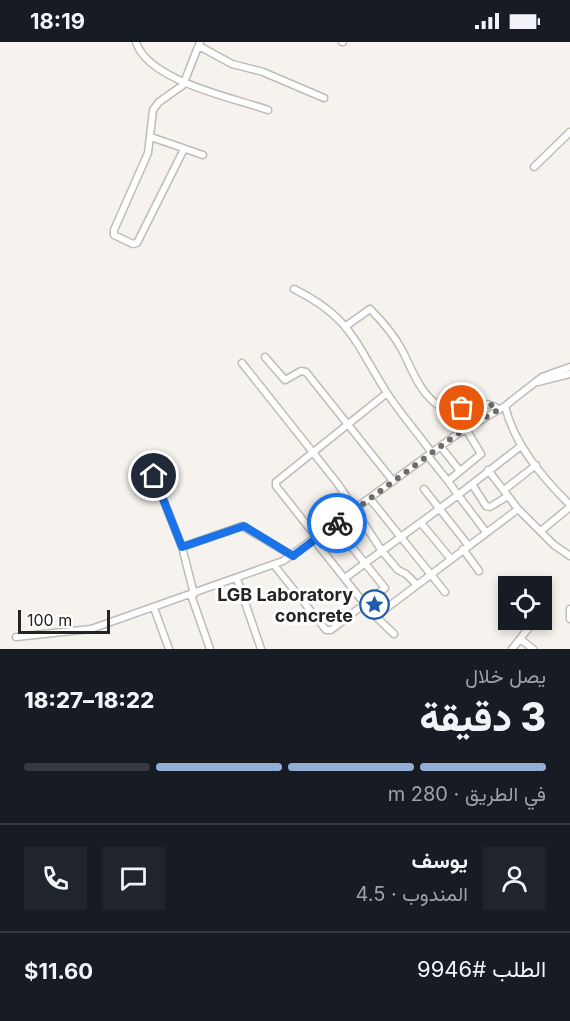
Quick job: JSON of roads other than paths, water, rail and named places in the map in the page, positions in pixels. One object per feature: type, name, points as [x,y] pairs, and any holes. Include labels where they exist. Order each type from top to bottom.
[{"type":"street","points":[[136,42],[151,62],[184,83],[268,110]]},
{"type":"street","points":[[184,149],[152,218],[137,243],[133,244],[114,235],[114,230],[148,153],[151,138],[151,115],[155,105],[184,83],[200,44],[232,64],[263,72],[324,98]]},
{"type":"street","points":[[534,167],[570,132]]},
{"type":"street","points":[[151,138],[203,155]]},
{"type":"street","points":[[294,289],[318,301],[346,326],[387,393],[486,532]]},
{"type":"street","points":[[346,326],[370,309],[402,350],[416,379],[435,402],[446,409],[486,404],[502,408],[521,447],[570,506],[542,530]]},
{"type":"street","points":[[265,357],[285,380],[300,372],[306,372],[393,481]]},
{"type":"street","points":[[242,363],[356,510],[382,551],[398,570],[416,584]]},
{"type":"street","points":[[16,637],[91,629],[237,579],[293,556],[466,429],[502,408],[538,382],[564,374],[570,367]]},
{"type":"street","points":[[387,393],[277,480],[275,485],[345,578],[394,634]]},
{"type":"street","points":[[448,481],[482,454],[466,429]]},
{"type":"street","points":[[441,447],[460,471]]},
{"type":"street","points":[[345,578],[402,538],[521,447]]},
{"type":"street","points":[[472,484],[490,507],[536,465]]},
{"type":"street","points":[[488,470],[518,508],[542,530],[554,545],[570,556]]},
{"type":"street","points":[[154,476],[182,547],[193,594],[210,649]]},
{"type":"street","points":[[424,489],[440,509],[479,571]]},
{"type":"street","points":[[371,500],[445,592]]},
{"type":"street","points":[[376,616],[518,508]]},
{"type":"street","points":[[421,523],[450,558]]},
{"type":"street","points":[[274,565],[327,632],[385,588],[335,525]]},
{"type":"street","points":[[182,547],[244,526],[293,556]]},
{"type":"street","points":[[237,579],[261,649]]},
{"type":"street","points":[[154,608],[169,649]]},
{"type":"street","points":[[570,609],[570,619]]},
{"type":"street","points":[[512,649],[527,630]]},
{"type":"street","points":[[520,639],[533,649]]},
{"type":"place","name":"LGB Laboratory concrete","points":[[374,605]]}]
